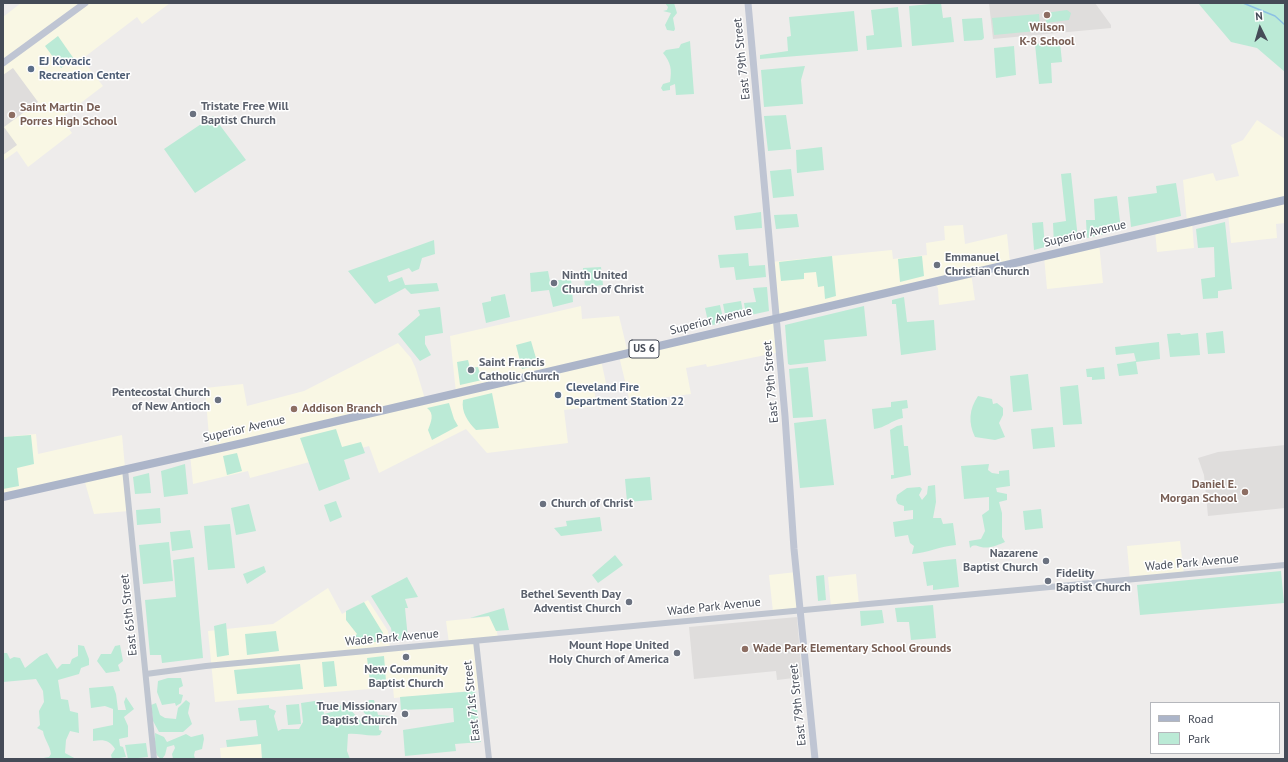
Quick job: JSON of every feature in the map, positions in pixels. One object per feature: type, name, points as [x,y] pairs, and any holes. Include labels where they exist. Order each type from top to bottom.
[{"type":"main road","points":[[3,63],[85,3]]},
{"type":"main road","name":"East 79th Street","points":[[748,3],[800,610],[815,759]]},
{"type":"main road","name":"Superior Avenue","points":[[3,497],[1285,200]]},
{"type":"street","name":"East 65th Street","points":[[124,469],[154,759]]},
{"type":"street","name":"Wade Park Avenue","points":[[146,674],[206,666],[476,640],[1285,565]]},
{"type":"street","name":"East 71st Street","points":[[476,640],[489,759]]},
{"type":"shaded area","points":[[21,3],[170,3],[142,24],[137,17],[82,59],[103,86],[61,118],[72,133],[28,167],[17,151],[3,161],[3,17]]},
{"type":"shaded area","name":"Wilson K-8 School","points":[[989,3],[1095,3],[1111,25],[1111,28],[993,39]]},
{"type":"shaded area","name":"Saint Martin De Porres High School","points":[[13,68],[38,102],[4,127],[17,145],[3,155],[3,75]]},
{"type":"shaded area","points":[[1257,120],[1285,139],[1285,223],[1276,224],[1277,238],[1231,243],[1228,213],[1192,222],[1194,248],[1157,252],[1155,230],[1187,222],[1183,180],[1213,173],[1216,181],[1239,176],[1231,145],[1243,140]]},
{"type":"shaded area","points":[[963,225],[965,244],[1007,234],[1010,263],[971,273],[975,300],[939,305],[938,288],[933,282],[777,318],[780,352],[707,367],[706,364],[686,368],[691,394],[630,402],[619,356],[601,360],[607,388],[594,390],[597,406],[564,410],[568,443],[487,453],[466,429],[379,473],[369,446],[250,478],[248,471],[193,484],[190,454],[210,449],[205,388],[243,384],[247,406],[304,391],[398,343],[411,358],[425,399],[456,393],[450,336],[581,306],[582,319],[619,316],[628,353],[776,318],[771,262],[892,250],[893,259],[927,255],[926,243],[945,240],[944,226]]},
{"type":"shaded area","points":[[1099,243],[1103,283],[1047,289],[1044,256]]},
{"type":"shaded area","points":[[36,434],[38,454],[122,435],[129,511],[94,514],[84,479],[3,497],[3,437]]},
{"type":"shaded area","name":"Daniel E. Morgan School","points":[[1285,445],[1285,508],[1208,516],[1204,475],[1198,458],[1218,452]]},
{"type":"shaded area","points":[[1180,541],[1184,575],[1130,579],[1127,546]]},
{"type":"shaded area","points":[[797,572],[800,610],[773,612],[769,575]]},
{"type":"shaded area","points":[[856,574],[859,605],[831,607],[828,577]]},
{"type":"shaded area","points":[[328,588],[342,614],[368,600],[388,631],[390,649],[449,643],[446,621],[495,616],[498,639],[476,641],[481,690],[394,698],[393,687],[215,702],[208,631],[273,624]]},
{"type":"shaded area","name":"Wade Park Elementary School Grounds","points":[[797,617],[802,677],[777,680],[776,671],[694,679],[689,627]]},
{"type":"shaded area","points":[[261,744],[262,759],[221,759],[220,748]]},
{"type":"green space","points":[[665,3],[674,3],[677,13],[673,18],[674,31],[667,30],[665,25],[671,13],[663,11],[667,10],[668,7]]},
{"type":"green space","points":[[941,3],[943,18],[951,17],[954,42],[912,46],[909,6]]},
{"type":"green space","points":[[1198,3],[1285,3],[1285,72],[1257,48],[1231,42]]},
{"type":"green space","points":[[898,7],[902,47],[867,50],[866,36],[874,35],[871,10]]},
{"type":"green space","points":[[1067,10],[1071,13],[1069,20],[1046,23],[1045,13]]},
{"type":"green space","points":[[854,11],[858,51],[760,59],[760,55],[788,51],[787,37],[791,36],[789,17]]},
{"type":"green space","points":[[1039,14],[1040,26],[1036,31],[994,35],[992,18]]},
{"type":"green space","points":[[982,18],[984,38],[982,40],[964,41],[962,19]]},
{"type":"green space","points":[[58,36],[74,59],[61,68],[45,46]]},
{"type":"green space","points":[[690,41],[694,94],[676,95],[675,84],[670,86],[670,90],[663,91],[661,88],[663,84],[670,82],[671,73],[668,60],[663,53],[666,50],[679,48],[681,44]]},
{"type":"green space","points":[[1060,42],[1062,62],[1051,63],[1052,83],[1039,84],[1035,44]]},
{"type":"green space","points":[[1014,46],[1016,75],[996,78],[994,48]]},
{"type":"green space","points":[[805,66],[801,80],[803,104],[764,107],[761,70]]},
{"type":"green space","points":[[786,115],[791,149],[768,151],[764,116]]},
{"type":"green space","points":[[213,116],[246,160],[195,193],[164,149]]},
{"type":"green space","points":[[822,147],[824,170],[797,173],[796,150]]},
{"type":"green space","points":[[791,169],[794,196],[773,198],[770,171]]},
{"type":"green space","points":[[1071,173],[1078,239],[1054,245],[1053,223],[1066,221],[1061,174]]},
{"type":"green space","points":[[1176,183],[1181,216],[1131,227],[1128,197],[1157,193],[1156,186]]},
{"type":"green space","points":[[1117,196],[1121,230],[1087,238],[1086,220],[1095,220],[1094,199]]},
{"type":"green space","points":[[761,212],[762,228],[736,230],[734,216]]},
{"type":"green space","points":[[797,214],[799,227],[776,229],[774,215]]},
{"type":"green space","points":[[1043,222],[1045,247],[1034,250],[1032,223]]},
{"type":"green space","points":[[1225,222],[1232,289],[1218,291],[1218,298],[1203,299],[1201,279],[1215,277],[1214,247],[1198,248],[1196,229]]},
{"type":"green space","points":[[434,240],[435,254],[422,258],[419,269],[412,272],[409,268],[387,276],[389,282],[402,277],[405,285],[437,283],[439,291],[411,294],[405,288],[375,304],[348,271]]},
{"type":"green space","points":[[748,253],[749,266],[765,265],[766,277],[736,280],[734,267],[720,268],[718,255]]},
{"type":"green space","points":[[832,256],[836,296],[825,299],[824,286],[818,287],[816,272],[804,273],[804,279],[781,281],[779,262]]},
{"type":"green space","points":[[922,256],[924,276],[900,282],[898,259]]},
{"type":"green space","points":[[601,267],[603,285],[585,287],[583,268]]},
{"type":"green space","points":[[548,271],[550,281],[571,279],[573,302],[553,307],[549,290],[531,292],[530,273]]},
{"type":"green space","points":[[767,287],[769,311],[746,316],[744,303],[756,302],[753,288]]},
{"type":"green space","points":[[505,294],[510,317],[486,323],[482,303],[491,301],[491,297]]},
{"type":"green space","points":[[904,297],[907,322],[934,320],[936,350],[901,355],[896,304],[892,304],[892,300]]},
{"type":"green space","points":[[741,301],[744,317],[726,320],[723,304]]},
{"type":"green space","points":[[720,305],[724,322],[709,326],[705,308]]},
{"type":"green space","points":[[864,306],[867,336],[824,340],[826,361],[788,364],[785,325]]},
{"type":"green space","points":[[440,307],[443,333],[425,336],[425,344],[431,355],[420,361],[398,334],[420,315],[418,310]]},
{"type":"green space","points":[[1223,331],[1225,353],[1208,354],[1206,333]]},
{"type":"green space","points":[[1180,333],[1181,335],[1198,333],[1200,355],[1170,357],[1167,334]]},
{"type":"green space","points":[[531,341],[538,365],[522,369],[516,345]]},
{"type":"green space","points":[[1159,342],[1160,359],[1136,362],[1138,374],[1119,376],[1117,364],[1136,361],[1134,353],[1116,355],[1115,347]]},
{"type":"green space","points":[[468,360],[470,368],[478,367],[482,380],[460,385],[457,362]]},
{"type":"green space","points":[[808,367],[813,417],[793,418],[789,369]]},
{"type":"green space","points":[[1104,367],[1105,379],[1092,380],[1092,377],[1087,377],[1086,369]]},
{"type":"green space","points":[[1028,374],[1032,410],[1013,412],[1010,376]]},
{"type":"green space","points":[[1078,385],[1082,424],[1063,425],[1060,387]]},
{"type":"green space","points":[[492,393],[499,428],[476,430],[470,424],[466,416],[463,409],[463,400]]},
{"type":"green space","points":[[978,396],[992,399],[993,404],[997,403],[1003,408],[1003,415],[999,423],[1005,437],[995,440],[975,437],[971,427],[970,416]]},
{"type":"green space","points":[[907,400],[908,408],[902,409],[903,418],[874,429],[872,409],[891,407],[891,402]]},
{"type":"green space","points":[[449,403],[458,426],[432,440],[428,430],[432,415],[427,408]]},
{"type":"green space","points":[[826,419],[834,485],[800,488],[794,423]]},
{"type":"green space","points":[[902,425],[904,446],[908,446],[911,475],[891,479],[891,475],[894,475],[890,430]]},
{"type":"green space","points":[[1053,427],[1055,447],[1033,449],[1031,429]]},
{"type":"green space","points":[[336,429],[342,447],[361,442],[365,453],[344,460],[350,479],[319,491],[300,438]]},
{"type":"green space","points":[[31,435],[34,464],[17,468],[19,486],[3,489],[3,437]]},
{"type":"green space","points":[[237,453],[242,471],[227,475],[223,456]]},
{"type":"green space","points":[[185,464],[188,494],[164,497],[161,471]]},
{"type":"green space","points":[[989,464],[988,470],[992,473],[999,474],[999,471],[1009,470],[1010,486],[996,488],[997,492],[1007,494],[1007,500],[999,502],[1002,513],[1002,537],[1005,542],[990,547],[972,546],[970,548],[969,541],[981,539],[985,531],[982,515],[989,510],[989,497],[964,499],[961,466]]},
{"type":"green space","points":[[149,473],[151,493],[135,494],[133,477]]},
{"type":"green space","points":[[650,477],[652,500],[627,502],[625,479]]},
{"type":"green space","points":[[935,485],[936,502],[933,518],[941,518],[943,524],[953,523],[956,545],[912,554],[914,546],[910,543],[908,535],[895,537],[893,522],[913,519],[913,510],[904,511],[904,506],[898,504],[896,500],[897,495],[907,488],[920,487],[922,489],[919,495],[922,500],[927,494],[928,486]]},
{"type":"green space","points":[[336,501],[342,517],[330,522],[324,505]]},
{"type":"green space","points":[[249,504],[256,531],[236,535],[231,508]]},
{"type":"green space","points":[[160,508],[161,523],[137,525],[136,510]]},
{"type":"green space","points":[[1041,509],[1043,528],[1025,530],[1023,511]]},
{"type":"green space","points":[[600,517],[602,531],[561,536],[554,528],[567,526],[566,521]]},
{"type":"green space","points":[[230,524],[235,568],[208,570],[204,526]]},
{"type":"green space","points":[[190,530],[193,548],[172,551],[170,532]]},
{"type":"green space","points":[[169,542],[173,581],[143,584],[139,545]]},
{"type":"green space","points":[[615,555],[623,565],[598,583],[592,575]]},
{"type":"green space","points":[[194,557],[203,658],[162,663],[161,655],[150,655],[145,600],[176,597],[173,560]]},
{"type":"green space","points":[[956,559],[959,587],[933,590],[933,585],[927,586],[923,562]]},
{"type":"green space","points":[[264,566],[266,572],[247,584],[243,574]]},
{"type":"green space","points":[[1281,571],[1284,603],[1140,615],[1137,585]]},
{"type":"green space","points":[[824,575],[826,600],[818,601],[816,576]]},
{"type":"green space","points":[[407,577],[418,597],[405,599],[408,608],[405,608],[408,639],[393,640],[391,628],[371,596]]},
{"type":"green space","points":[[364,602],[383,633],[383,641],[351,645],[351,640],[357,634],[346,620],[346,611]]},
{"type":"green space","points":[[933,605],[936,638],[911,640],[909,622],[897,622],[895,608]]},
{"type":"green space","points":[[504,608],[509,630],[496,631],[489,616],[470,618]]},
{"type":"green space","points":[[882,610],[884,623],[861,626],[860,611]]},
{"type":"green space","points":[[226,623],[229,655],[217,657],[214,626]]},
{"type":"green space","points":[[276,631],[279,651],[247,655],[245,634]]},
{"type":"green space","points":[[78,645],[84,646],[89,659],[89,665],[81,668],[79,674],[58,680],[61,699],[68,700],[70,711],[78,713],[79,733],[70,731],[66,740],[65,753],[76,759],[38,759],[49,757],[51,754],[43,731],[37,728],[40,725],[39,711],[44,702],[43,691],[36,679],[3,682],[3,653],[7,653],[10,659],[14,657],[20,658],[25,668],[40,656],[47,653],[57,669],[62,664],[70,664],[72,659],[78,656]]},
{"type":"green space","points":[[120,645],[123,661],[118,665],[120,671],[106,673],[97,661],[101,654],[111,654],[115,646]]},
{"type":"green space","points":[[384,656],[386,681],[370,682],[367,658]]},
{"type":"green space","points":[[334,661],[337,686],[324,687],[322,662]]},
{"type":"green space","points":[[300,664],[303,689],[237,694],[234,670]]},
{"type":"green space","points":[[168,678],[181,678],[183,686],[179,688],[179,694],[183,695],[181,703],[176,706],[175,703],[162,705],[157,692],[158,681]]},
{"type":"green space","points":[[113,686],[116,694],[118,710],[126,710],[124,702],[126,697],[134,709],[124,717],[128,726],[128,737],[119,739],[120,746],[123,747],[126,757],[112,759],[111,755],[115,749],[106,741],[93,741],[93,729],[113,725],[113,709],[105,706],[91,708],[89,688]]},
{"type":"green space","points":[[475,691],[481,742],[455,744],[456,751],[405,756],[403,730],[454,722],[453,708],[401,710],[400,697]]},
{"type":"green space","points":[[186,700],[190,703],[188,713],[192,724],[183,732],[159,732],[153,721],[151,705],[156,703],[160,715],[165,718],[176,719],[178,708]]},
{"type":"green space","points":[[322,700],[324,714],[335,711],[336,707],[345,704],[361,721],[366,720],[366,715],[361,709],[365,708],[369,700],[374,700],[378,715],[389,716],[388,722],[379,725],[379,730],[382,731],[380,735],[372,736],[348,734],[347,751],[350,759],[262,759],[261,744],[227,747],[226,740],[258,736],[256,720],[240,721],[238,708],[269,705],[269,708],[276,711],[274,716],[278,731],[282,729],[299,729],[303,722],[301,703]]},
{"type":"green space","points":[[299,704],[301,724],[288,725],[286,705]]},
{"type":"green space","points":[[155,733],[164,737],[167,742],[186,734],[191,737],[203,734],[204,739],[202,749],[195,751],[195,759],[173,759],[172,754],[175,748],[174,745],[167,747],[165,755],[162,759],[157,755],[155,748]]},
{"type":"green space","points":[[146,743],[148,757],[128,759],[125,745]]},
{"type":"waterway","points":[[1243,3],[1275,16],[1285,25]]},
{"type":"place","name":"Wilson K-8 School","points":[[1047,15]]},
{"type":"place","name":"EJ Kovacic Recreation Center","points":[[31,69]]},
{"type":"place","name":"Tristate Free Will Baptist Church","points":[[193,114]]},
{"type":"place","name":"Saint Martin De Porres High School","points":[[12,115]]},
{"type":"place","name":"Emmanuel Christian Church","points":[[937,265]]},
{"type":"place","name":"Ninth United Church of Christ","points":[[554,283]]},
{"type":"place","name":"Saint Francis Catholic Church","points":[[471,370]]},
{"type":"place","name":"Cleveland Fire Department Station 22","points":[[558,395]]},
{"type":"place","name":"Pentecostal Church of New Antioch","points":[[218,400]]},
{"type":"place","name":"Addison Branch","points":[[294,409]]},
{"type":"place","name":"Daniel E. Morgan School","points":[[1245,492]]},
{"type":"place","name":"Church of Christ","points":[[543,504]]},
{"type":"place","name":"Nazarene Baptist Church","points":[[1046,561]]},
{"type":"place","name":"Fidelity Baptist Church","points":[[1048,581]]},
{"type":"place","name":"Bethel Seventh Day Adventist Church","points":[[629,602]]},
{"type":"place","name":"Wade Park Elementary School Grounds","points":[[745,649]]},
{"type":"place","name":"Mount Hope United Holy Church of America","points":[[677,653]]},
{"type":"place","name":"New Community Baptist Church","points":[[406,657]]},
{"type":"place","name":"True Missionary Baptist Church","points":[[405,714]]}]
